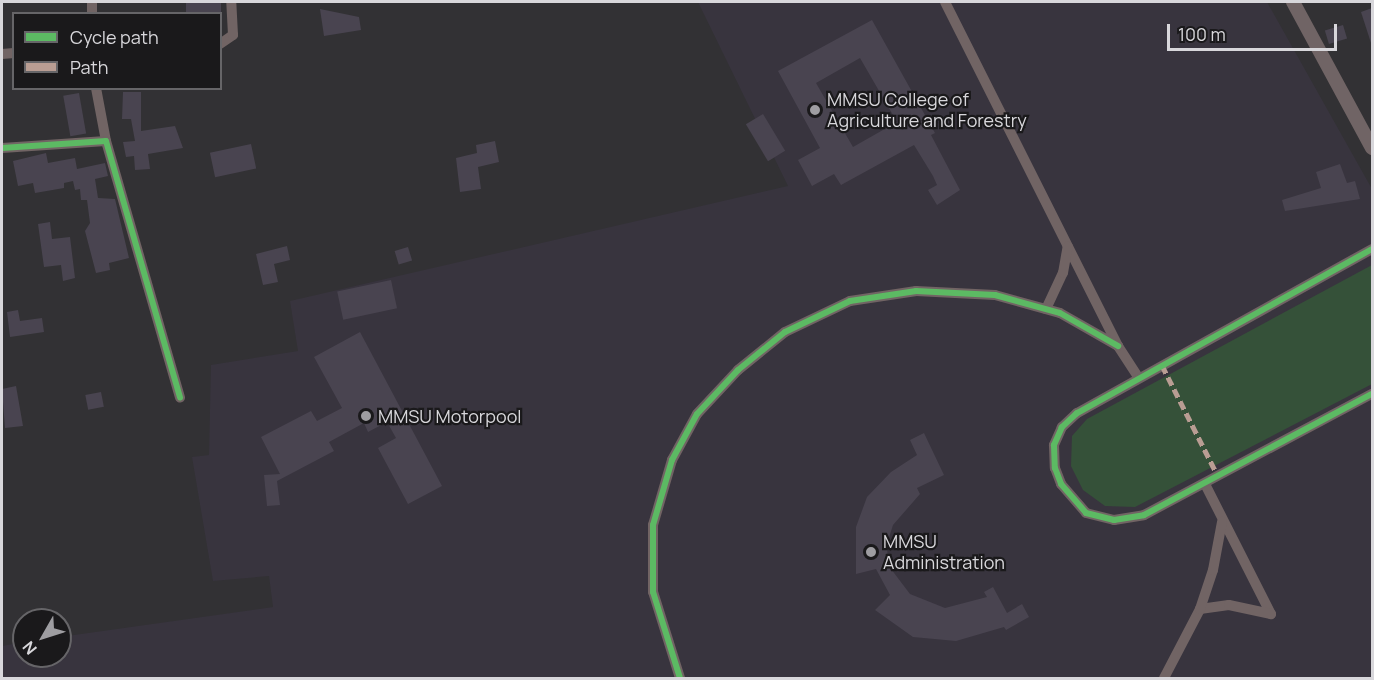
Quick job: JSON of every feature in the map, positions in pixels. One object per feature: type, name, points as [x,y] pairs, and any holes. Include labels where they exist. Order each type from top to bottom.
[{"type":"main road","points":[[1293,2],[1372,148]]},
{"type":"street","points":[[222,43],[233,35],[231,2]]},
{"type":"street","points":[[945,2],[1118,346],[1139,378]]},
{"type":"street","points":[[96,90],[106,141],[180,398]]},
{"type":"street","points":[[2,148],[106,141]]},
{"type":"street","points":[[1046,309],[1063,273],[1068,246]]},
{"type":"street","points":[[1372,249],[1077,413],[1062,427],[1054,445],[1061,483],[1086,513],[1114,520],[1144,515],[1372,394]]},
{"type":"street","points":[[680,678],[653,592],[653,525],[672,460],[697,414],[738,370],[785,332],[850,301],[927,292],[995,295],[1046,309],[1118,346]]},
{"type":"street","points":[[1200,609],[1229,605],[1271,614],[1204,484]]},
{"type":"street","points":[[1164,678],[1200,609],[1214,570],[1222,522]]},
{"type":"shaded area","points":[[698,2],[1267,2],[1372,189],[1372,678],[2,678],[2,646],[12,644],[12,668],[72,668],[72,635],[273,607],[269,576],[213,581],[192,457],[209,455],[211,365],[298,351],[290,301],[788,186]]},
{"type":"green space","points":[[1372,265],[1372,384],[1135,507],[1105,506],[1083,490],[1071,466],[1072,436],[1087,419]]},
{"type":"building","points":[[186,3],[221,3],[221,12],[186,12]]},
{"type":"building","points":[[1372,8],[1372,43],[1371,43],[1361,12]]},
{"type":"building","points":[[320,9],[359,17],[361,30],[324,36]]},
{"type":"building","name":"MMSU College of Agriculture and Forestry","points":[[872,20],[935,133],[931,135],[960,190],[937,205],[928,190],[937,185],[914,145],[841,185],[834,174],[812,186],[798,160],[820,148],[778,71]],"holes":[[[860,58],[897,122],[853,147],[816,83]]]},
{"type":"building","points":[[1343,25],[1347,38],[1329,44],[1325,31]]},
{"type":"building","points":[[123,92],[141,92],[141,131],[175,126],[183,148],[148,154],[150,169],[135,170],[134,156],[126,157],[123,142],[135,141],[131,119],[122,119]]},
{"type":"building","points":[[79,93],[86,133],[70,136],[63,96]]},
{"type":"building","points":[[763,114],[785,151],[768,161],[746,124]]},
{"type":"building","points":[[495,141],[499,162],[478,167],[481,189],[460,192],[456,158],[477,153],[476,145]]},
{"type":"building","points":[[251,144],[256,168],[215,177],[210,153]]},
{"type":"building","points":[[46,153],[48,163],[75,158],[77,169],[105,163],[108,176],[95,179],[98,198],[115,199],[129,258],[109,263],[110,270],[96,273],[85,231],[90,223],[87,200],[81,200],[80,189],[75,190],[73,181],[64,183],[64,188],[35,193],[33,183],[18,186],[13,161]]},
{"type":"building","points":[[1340,164],[1347,183],[1355,181],[1360,199],[1285,211],[1282,200],[1321,188],[1316,172]]},
{"type":"building","points":[[50,222],[52,239],[70,237],[75,278],[63,281],[61,265],[44,267],[38,224]]},
{"type":"building","points":[[287,246],[290,260],[274,264],[278,282],[263,285],[256,254]]},
{"type":"building","points":[[408,247],[412,260],[399,264],[395,251]]},
{"type":"building","points":[[391,280],[397,308],[343,320],[337,291]]},
{"type":"building","points":[[18,310],[20,321],[42,318],[44,332],[10,337],[7,312]]},
{"type":"building","name":"MMSU Motorpool","points":[[360,332],[442,486],[408,504],[378,448],[396,438],[387,422],[368,432],[364,423],[329,442],[334,451],[277,481],[280,505],[267,506],[264,475],[280,474],[261,437],[311,411],[317,421],[342,408],[314,357]]},
{"type":"building","points":[[16,386],[23,426],[5,428],[2,389]]},
{"type":"building","points":[[101,392],[104,407],[88,410],[85,395]]},
{"type":"building","name":"MMSU Administration","points":[[924,433],[944,475],[917,488],[920,494],[893,525],[887,544],[888,565],[910,594],[945,608],[987,597],[984,592],[993,587],[1007,613],[1022,604],[1029,617],[1006,630],[1004,627],[956,641],[913,637],[875,610],[890,595],[876,569],[856,574],[856,527],[867,497],[891,472],[917,455],[910,440]]},
{"type":"marked path","points":[[1162,365],[1218,476]]},
{"type":"cycle path","points":[[2,148],[106,141],[180,398]]},
{"type":"cycle path","points":[[1372,249],[1077,413],[1062,427],[1054,445],[1055,468],[1061,484],[1086,513],[1114,520],[1144,515],[1372,394]]},
{"type":"cycle path","points":[[680,678],[653,592],[653,525],[672,460],[697,414],[738,370],[785,332],[850,301],[916,291],[995,295],[1060,313],[1118,346]]},
{"type":"place","name":"MMSU College of Agriculture and Forestry","points":[[815,110]]},
{"type":"place","name":"MMSU Motorpool","points":[[366,416]]},
{"type":"place","name":"MMSU Administration","points":[[871,552]]}]
